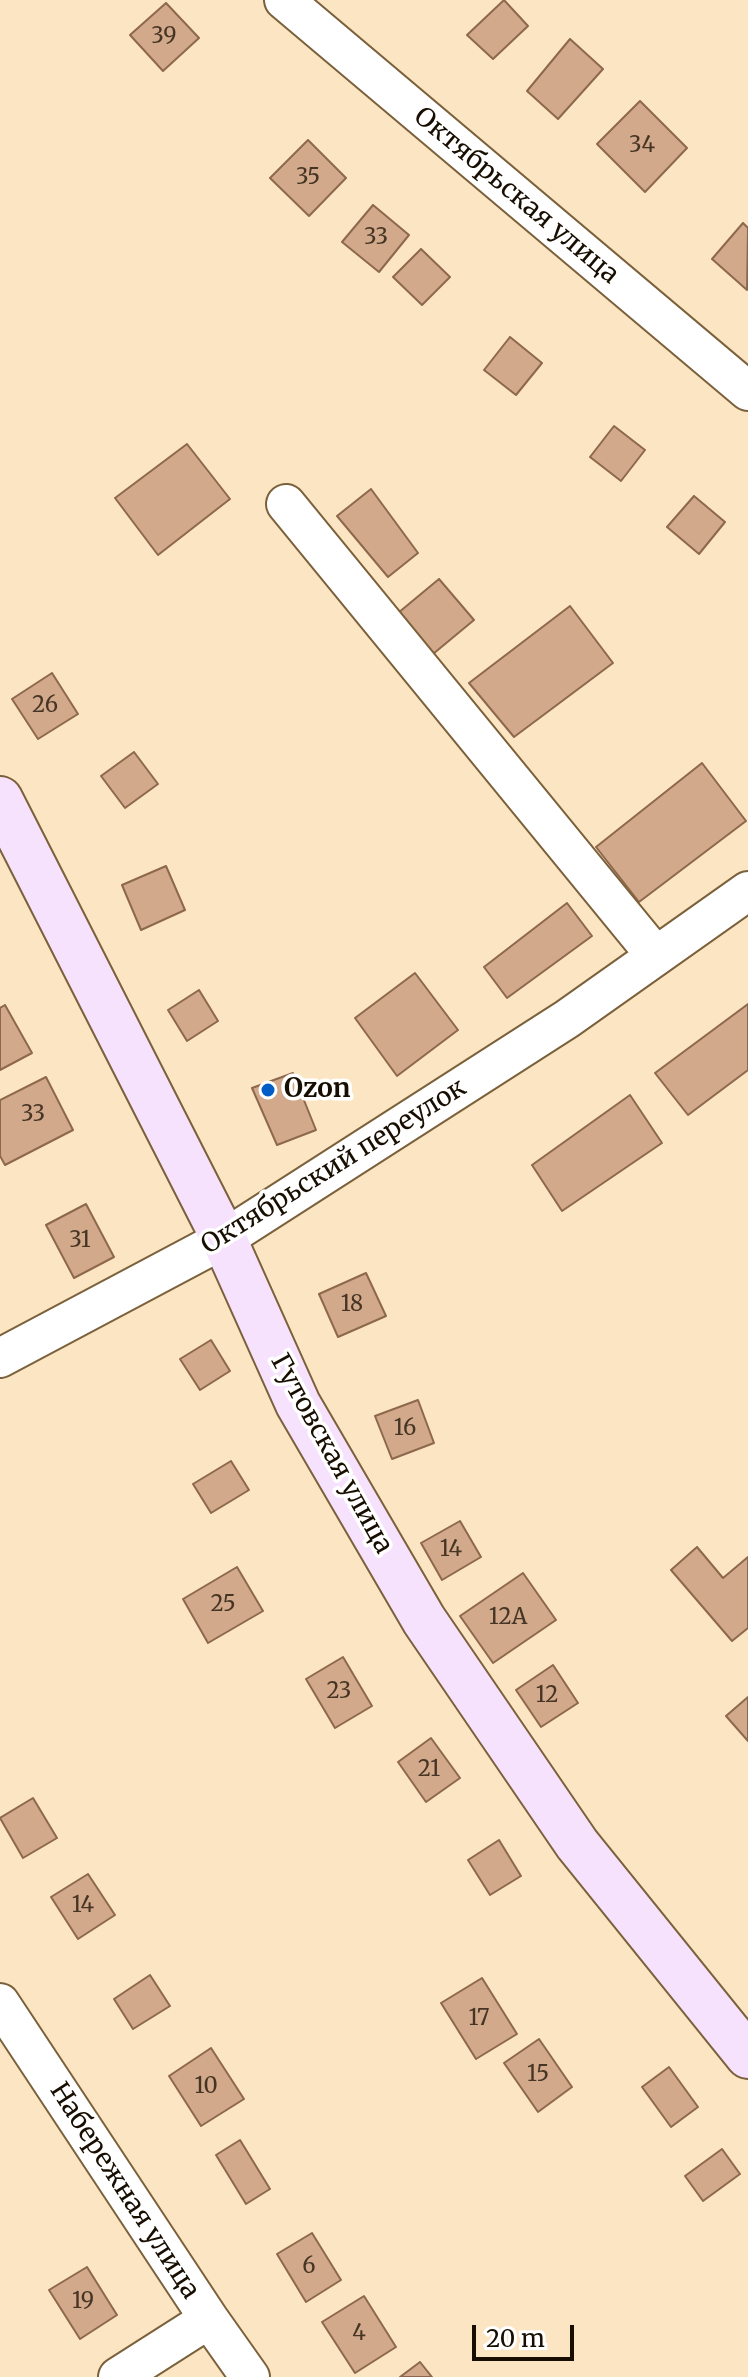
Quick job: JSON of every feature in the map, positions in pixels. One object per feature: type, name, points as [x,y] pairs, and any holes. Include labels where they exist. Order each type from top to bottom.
[{"type":"street","name":"Октябрьская улица","points":[[284,0],[748,391]]},
{"type":"street","points":[[286,504],[656,956]]},
{"type":"street","name":"Гутовская улица","points":[[0,799],[224,1239],[298,1404],[424,1620],[577,1844],[748,2056]]},
{"type":"street","name":"Октябрьский переулок","points":[[0,1358],[224,1239],[567,1019],[748,891]]},
{"type":"street","name":"Набережная улица","points":[[0,2003],[250,2377]]},
{"type":"street","points":[[118,2377],[209,2319]]},
{"type":"building","points":[[504,0],[528,26],[493,59],[467,35]]},
{"type":"building","points":[[166,3],[199,38],[163,71],[130,35]]},
{"type":"building","points":[[570,39],[603,69],[558,119],[527,91]]},
{"type":"building","points":[[640,101],[687,148],[645,192],[597,144]]},
{"type":"building","points":[[308,140],[346,178],[309,216],[270,178]]},
{"type":"building","points":[[373,205],[409,235],[379,272],[342,242]]},
{"type":"building","points":[[743,223],[748,228],[747,290],[712,259]]},
{"type":"building","points":[[421,249],[450,277],[422,305],[393,277]]},
{"type":"building","points":[[510,337],[542,363],[516,395],[484,370]]},
{"type":"building","points":[[614,426],[645,450],[621,481],[590,457]]},
{"type":"building","points":[[187,444],[230,499],[158,555],[115,498]]},
{"type":"building","points":[[371,489],[418,553],[388,577],[337,516]]},
{"type":"building","points":[[694,496],[725,522],[699,554],[667,527]]},
{"type":"building","points":[[439,579],[474,620],[433,654],[398,613]]},
{"type":"building","points":[[570,606],[613,663],[514,737],[469,683]]},
{"type":"building","points":[[52,673],[78,714],[38,739],[12,699]]},
{"type":"building","points":[[134,752],[158,784],[125,808],[101,776]]},
{"type":"building","points":[[702,763],[746,821],[639,902],[596,847]]},
{"type":"building","points":[[166,866],[185,910],[141,930],[122,885]]},
{"type":"building","points":[[567,903],[592,936],[507,998],[484,967]]},
{"type":"building","points":[[415,973],[458,1030],[397,1076],[355,1018]]},
{"type":"building","points":[[199,990],[218,1021],[187,1041],[168,1010]]},
{"type":"building","points":[[748,1004],[748,1070],[688,1115],[655,1073]]},
{"type":"building","points":[[5,1005],[32,1053],[0,1070],[0,1008]]},
{"type":"building","points":[[293,1073],[316,1130],[277,1145],[252,1088]]},
{"type":"building","points":[[46,1077],[73,1130],[5,1165],[0,1156],[0,1100]]},
{"type":"building","points":[[630,1095],[662,1143],[562,1211],[532,1165]]},
{"type":"building","points":[[86,1204],[114,1257],[74,1278],[46,1225]]},
{"type":"building","points":[[366,1273],[386,1316],[338,1337],[319,1294]]},
{"type":"building","points":[[211,1340],[230,1371],[200,1390],[180,1359]]},
{"type":"building","points":[[418,1400],[434,1443],[392,1459],[375,1416]]},
{"type":"building","points":[[231,1461],[249,1490],[211,1513],[193,1484]]},
{"type":"building","points":[[460,1521],[481,1557],[442,1580],[421,1543]]},
{"type":"building","points":[[697,1547],[723,1578],[748,1557],[748,1628],[732,1641],[671,1570]]},
{"type":"building","points":[[237,1567],[263,1611],[208,1643],[183,1599]]},
{"type":"building","points":[[523,1573],[556,1620],[493,1663],[460,1616]]},
{"type":"building","points":[[343,1657],[372,1706],[335,1728],[306,1679]]},
{"type":"building","points":[[553,1665],[578,1703],[541,1727],[516,1690]]},
{"type":"building","points":[[748,1697],[748,1741],[726,1716]]},
{"type":"building","points":[[431,1738],[460,1778],[426,1802],[398,1762]]},
{"type":"building","points":[[33,1798],[57,1838],[23,1858],[0,1818]]},
{"type":"building","points":[[499,1840],[521,1876],[490,1895],[468,1860]]},
{"type":"building","points":[[88,1874],[115,1915],[78,1939],[51,1897]]},
{"type":"building","points":[[150,1975],[170,2006],[133,2029],[114,1999]]},
{"type":"building","points":[[482,1978],[517,2034],[476,2059],[441,2003]]},
{"type":"building","points":[[539,2039],[572,2087],[538,2112],[504,2063]]},
{"type":"building","points":[[211,2048],[244,2099],[201,2126],[169,2076]]},
{"type":"building","points":[[669,2067],[698,2107],[671,2127],[642,2087]]},
{"type":"building","points":[[240,2140],[270,2189],[246,2204],[216,2155]]},
{"type":"building","points":[[722,2149],[740,2174],[703,2201],[685,2176]]},
{"type":"building","points":[[312,2233],[341,2280],[306,2302],[277,2254]]},
{"type":"building","points":[[87,2267],[117,2315],[80,2339],[49,2290]]},
{"type":"building","points":[[364,2296],[396,2347],[355,2373],[322,2322]]},
{"type":"building","points":[[420,2362],[432,2377],[400,2377]]},
{"type":"place","name":"Ozon","points":[[268,1090]]}]
